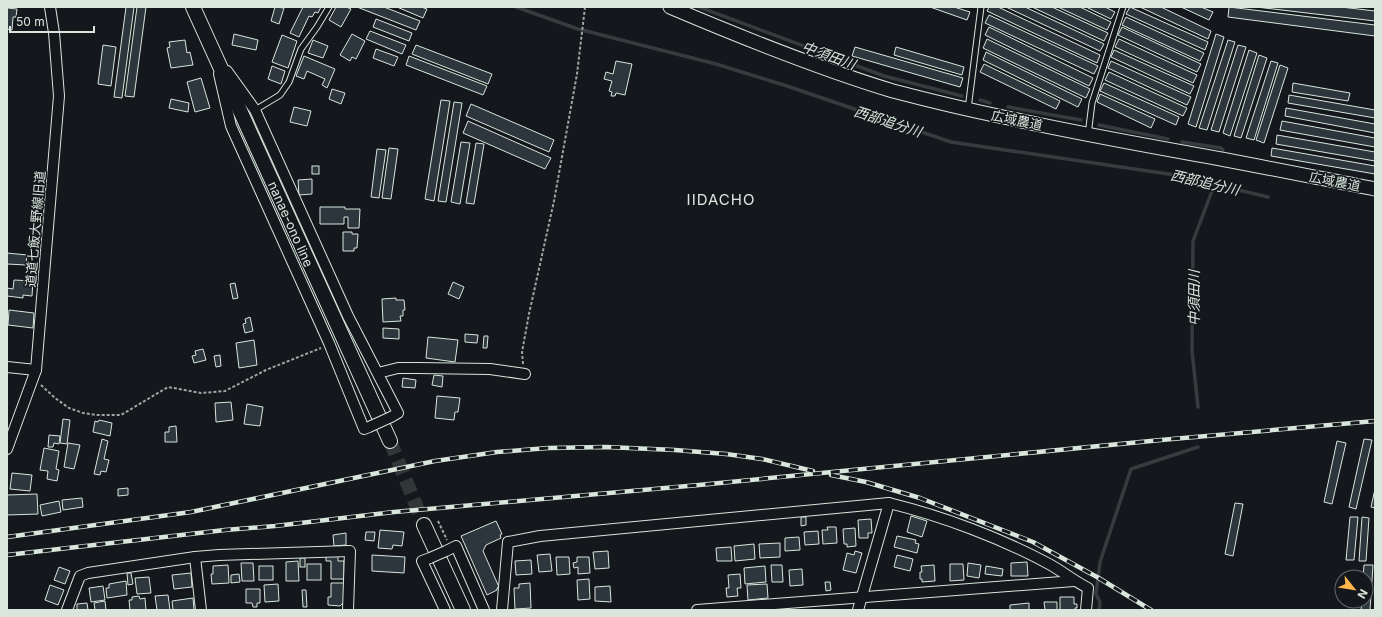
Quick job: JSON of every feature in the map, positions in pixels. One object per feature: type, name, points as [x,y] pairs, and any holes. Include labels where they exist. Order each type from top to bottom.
[{"type":"main road","name":"nanae-ono line","points":[[193,7],[390,441]]},
{"type":"main road","points":[[424,525],[462,610]]},
{"type":"street","name":"道道七飯大野線旧道","points":[[7,449],[34,375],[58,96],[54,33],[50,7]]},
{"type":"street","name":"広域農道","points":[[670,7],[841,74],[894,91],[1088,135],[1224,159],[1375,189]]},
{"type":"street","points":[[213,52],[254,110],[348,316],[398,413],[392,417],[364,429],[329,343],[230,126],[213,52]]},
{"type":"street","points":[[7,367],[34,375]]},
{"type":"street","points":[[378,373],[398,368],[417,368],[490,369],[525,374]]},
{"type":"street","points":[[858,610],[889,503]]},
{"type":"street","points":[[502,610],[508,542],[540,536],[889,503],[917,510],[1009,545],[1049,564],[1074,581],[1088,588],[1086,610]]},
{"type":"street","points":[[445,610],[422,561],[456,546],[484,610]]},
{"type":"street","points":[[67,610],[80,576],[88,573],[195,557],[350,550],[348,610]]},
{"type":"street","points":[[195,557],[201,610]]},
{"type":"street","points":[[697,610],[1074,581]]},
{"type":"lane","points":[[254,110],[280,95],[289,82],[301,49],[318,27],[329,7]]},
{"type":"lane","points":[[968,109],[981,7]]},
{"type":"lane","points":[[1088,135],[1092,103],[1123,7]]},
{"type":"path","points":[[525,374],[522,352],[528,314],[554,201],[577,74],[585,7]]},
{"type":"path","points":[[34,375],[54,398],[69,408],[83,413],[97,415],[121,415],[168,387],[201,393],[225,391],[266,370],[319,349],[329,343]]},
{"type":"path","points":[[438,521],[449,550]]},
{"type":"building","points":[[126,7],[134,7],[122,98],[114,97]]},
{"type":"building","points":[[137,7],[146,7],[134,97],[125,96]]},
{"type":"building","points":[[275,7],[284,8],[279,24],[271,21]]},
{"type":"building","points":[[303,7],[321,7],[318,13],[315,12],[312,17],[309,16],[299,37],[290,33]]},
{"type":"building","points":[[336,7],[346,7],[351,9],[341,27],[329,20]]},
{"type":"building","points":[[357,7],[384,7],[420,21],[416,30]]},
{"type":"building","points":[[397,7],[421,7],[427,9],[423,18]]},
{"type":"building","points":[[930,7],[954,7],[970,12],[967,20]]},
{"type":"building","points":[[989,7],[998,7],[1100,55],[1097,63],[987,11]]},
{"type":"building","points":[[1006,7],[1025,7],[1104,44],[1100,51]]},
{"type":"building","points":[[1032,7],[1052,7],[1108,33],[1104,41]]},
{"type":"building","points":[[1058,7],[1080,7],[1111,22],[1107,30]]},
{"type":"building","points":[[1086,7],[1105,7],[1115,12],[1111,19]]},
{"type":"building","points":[[1130,7],[1208,42],[1205,50],[1126,14]]},
{"type":"building","points":[[1140,7],[1161,7],[1211,31],[1208,39]]},
{"type":"building","points":[[1181,7],[1201,7],[1213,12],[1209,20]]},
{"type":"building","points":[[1229,7],[1375,25],[1375,36],[1228,17]]},
{"type":"building","points":[[1256,7],[1341,7],[1375,11],[1375,21]]},
{"type":"building","points":[[7,8],[17,9],[16,17],[13,17],[12,30],[7,29]]},
{"type":"building","points":[[989,15],[1098,66],[1094,74],[985,23]]},
{"type":"building","points":[[1126,17],[1204,53],[1200,61],[1122,25]]},
{"type":"building","points":[[376,19],[412,33],[409,41],[373,27]]},
{"type":"building","points":[[989,27],[1093,78],[1089,86],[985,35]]},
{"type":"building","points":[[1122,27],[1201,64],[1197,72],[1118,35]]},
{"type":"building","points":[[370,31],[406,45],[402,54],[366,39]]},
{"type":"building","points":[[234,34],[258,40],[256,50],[232,45]]},
{"type":"building","points":[[352,34],[365,41],[356,59],[352,57],[350,61],[340,55]]},
{"type":"building","points":[[1216,34],[1224,37],[1196,127],[1188,124]]},
{"type":"building","points":[[282,35],[297,41],[288,68],[272,62]]},
{"type":"building","points":[[987,39],[1090,89],[1086,98],[983,48]]},
{"type":"building","points":[[1119,39],[1197,75],[1193,83],[1115,47]]},
{"type":"building","points":[[185,40],[187,53],[190,52],[193,65],[171,68],[167,48],[170,47],[169,42]]},
{"type":"building","points":[[313,40],[328,46],[323,58],[308,53]]},
{"type":"building","points":[[1228,40],[1235,42],[1207,130],[1199,128]]},
{"type":"building","points":[[103,45],[116,47],[111,86],[98,84]]},
{"type":"building","points":[[416,45],[492,74],[488,84],[412,54]]},
{"type":"building","points":[[1238,45],[1246,47],[1219,132],[1211,130]]},
{"type":"building","points":[[855,47],[963,78],[960,87],[852,56]]},
{"type":"building","points":[[896,47],[964,67],[962,75],[894,55]]},
{"type":"building","points":[[376,49],[398,57],[394,66],[373,58]]},
{"type":"building","points":[[1114,50],[1194,86],[1190,94],[1111,57]]},
{"type":"building","points":[[1249,50],[1257,53],[1230,136],[1223,133]]},
{"type":"building","points":[[986,52],[1082,99],[1078,107],[983,60]]},
{"type":"building","points":[[1259,55],[1267,58],[1241,138],[1234,136]]},
{"type":"building","points":[[304,56],[335,69],[327,88],[322,85],[325,79],[307,71],[304,79],[296,76]]},
{"type":"building","points":[[409,56],[487,86],[483,95],[406,65]]},
{"type":"building","points":[[616,61],[632,64],[625,95],[616,93],[615,96],[611,96],[612,92],[609,91],[612,81],[604,79],[606,72],[613,74]]},
{"type":"building","points":[[1111,61],[1191,97],[1187,105],[1108,68]]},
{"type":"building","points":[[1271,61],[1278,63],[1254,140],[1246,138]]},
{"type":"building","points":[[984,64],[1060,101],[1056,109],[980,72]]},
{"type":"building","points":[[1280,65],[1288,68],[1264,143],[1256,140]]},
{"type":"building","points":[[272,66],[285,71],[281,84],[268,79]]},
{"type":"building","points":[[1109,72],[1187,108],[1183,116],[1105,80]]},
{"type":"building","points":[[201,78],[210,108],[195,112],[187,82]]},
{"type":"building","points":[[1104,83],[1179,117],[1176,125],[1100,91]]},
{"type":"building","points":[[1293,83],[1350,93],[1348,101],[1292,92]]},
{"type":"building","points":[[332,89],[345,93],[341,104],[329,99]]},
{"type":"building","points":[[1100,94],[1155,119],[1151,128],[1097,102]]},
{"type":"building","points":[[1289,95],[1375,110],[1375,118],[1288,103]]},
{"type":"building","points":[[171,99],[189,103],[188,112],[169,108]]},
{"type":"building","points":[[441,100],[450,101],[434,201],[425,199]]},
{"type":"building","points":[[454,102],[462,103],[446,202],[438,201]]},
{"type":"building","points":[[471,104],[554,140],[549,152],[466,116]]},
{"type":"building","points":[[294,107],[311,111],[307,126],[290,122]]},
{"type":"building","points":[[1286,108],[1375,124],[1375,133],[1285,116]]},
{"type":"building","points":[[468,121],[551,158],[545,169],[463,133]]},
{"type":"building","points":[[1282,121],[1375,138],[1375,147],[1280,130]]},
{"type":"building","points":[[1277,135],[1375,152],[1375,161],[1276,144]]},
{"type":"building","points":[[461,142],[470,143],[460,204],[451,202]]},
{"type":"building","points":[[476,143],[484,144],[474,204],[466,203]]},
{"type":"building","points":[[389,148],[398,149],[391,199],[382,198]]},
{"type":"building","points":[[1272,148],[1375,166],[1375,174],[1271,156]]},
{"type":"building","points":[[377,149],[386,150],[379,198],[371,197]]},
{"type":"building","points":[[312,166],[319,166],[319,174],[312,174]]},
{"type":"building","points":[[312,179],[312,194],[299,195],[298,180]]},
{"type":"building","points":[[320,207],[345,207],[345,209],[360,209],[359,228],[348,228],[348,217],[344,217],[344,224],[320,224]]},
{"type":"building","points":[[343,232],[358,234],[357,248],[354,248],[354,251],[343,251]]},
{"type":"building","points":[[7,253],[27,255],[26,265],[7,264]]},
{"type":"building","points":[[14,280],[33,281],[32,296],[23,295],[23,298],[7,296],[7,288],[13,289]]},
{"type":"building","points":[[453,282],[464,287],[459,299],[448,294]]},
{"type":"building","points":[[235,283],[238,298],[233,299],[230,284]]},
{"type":"building","points":[[396,298],[396,300],[404,300],[405,310],[403,310],[403,316],[400,316],[401,321],[383,322],[382,299]]},
{"type":"building","points":[[9,310],[34,313],[33,328],[8,325]]},
{"type":"building","points":[[250,317],[253,331],[245,333],[243,324],[246,323],[245,319]]},
{"type":"building","points":[[383,328],[399,329],[399,339],[383,338]]},
{"type":"building","points":[[465,334],[478,335],[477,343],[465,342]]},
{"type":"building","points":[[484,336],[488,336],[487,348],[483,348]]},
{"type":"building","points":[[428,337],[458,340],[455,362],[426,358]]},
{"type":"building","points":[[254,340],[257,365],[239,368],[236,343]]},
{"type":"building","points":[[203,349],[206,360],[194,363],[192,356],[196,355],[195,351]]},
{"type":"building","points":[[220,355],[221,366],[216,367],[214,356]]},
{"type":"building","points":[[434,375],[443,376],[442,387],[432,385]]},
{"type":"building","points":[[403,378],[416,380],[415,388],[402,387]]},
{"type":"building","points":[[437,396],[460,398],[458,412],[455,412],[454,420],[435,418]]},
{"type":"building","points":[[231,402],[233,420],[216,422],[215,403]]},
{"type":"building","points":[[247,404],[263,407],[260,426],[244,424]]},
{"type":"building","points":[[63,419],[70,420],[67,444],[60,443]]},
{"type":"building","points":[[99,420],[112,423],[110,436],[93,432],[95,421],[98,422]]},
{"type":"building","points":[[176,426],[177,442],[165,442],[165,432],[169,432],[169,427]]},
{"type":"building","points":[[49,435],[60,436],[59,444],[54,443],[53,447],[48,447]]},
{"type":"building","points":[[102,439],[108,441],[104,459],[109,460],[106,472],[101,471],[100,475],[94,474]]},
{"type":"building","points":[[1364,439],[1372,440],[1356,509],[1349,507]]},
{"type":"building","points":[[1337,441],[1346,443],[1332,504],[1324,502]]},
{"type":"building","points":[[68,443],[80,445],[74,469],[64,467]]},
{"type":"building","points":[[44,448],[59,451],[56,469],[59,470],[57,481],[47,479],[48,471],[40,470]]},
{"type":"building","points":[[12,473],[32,475],[30,491],[10,489]]},
{"type":"building","points":[[128,488],[128,495],[118,496],[118,489]]},
{"type":"building","points":[[1375,489],[1375,508],[1371,507]]},
{"type":"building","points":[[37,494],[38,514],[7,515],[7,495]]},
{"type":"building","points":[[82,498],[83,507],[63,510],[62,500]]},
{"type":"building","points":[[59,501],[61,512],[42,516],[40,505]]},
{"type":"building","points":[[1235,503],[1243,504],[1233,556],[1225,554]]},
{"type":"building","points":[[911,516],[927,521],[922,537],[907,532]]},
{"type":"building","points":[[801,517],[806,517],[806,525],[801,526]]},
{"type":"building","points":[[1350,517],[1358,517],[1354,560],[1346,560]]},
{"type":"building","points":[[1362,517],[1369,518],[1366,561],[1359,561]]},
{"type":"building","points":[[871,519],[872,533],[868,533],[868,538],[859,538],[858,520]]},
{"type":"building","points":[[496,521],[502,534],[500,535],[501,538],[486,545],[483,551],[499,587],[497,590],[487,595],[461,536]]},
{"type":"building","points":[[827,527],[836,527],[837,543],[823,544],[822,530],[828,530]]},
{"type":"building","points":[[855,528],[856,546],[847,547],[847,544],[844,544],[843,529]]},
{"type":"building","points":[[380,530],[404,532],[402,546],[393,545],[392,549],[378,548]]},
{"type":"building","points":[[818,531],[819,544],[805,545],[804,532]]},
{"type":"building","points":[[366,532],[375,532],[374,541],[365,540]]},
{"type":"building","points":[[346,533],[346,545],[334,546],[333,535]]},
{"type":"building","points":[[897,536],[916,540],[915,543],[919,544],[917,553],[894,547]]},
{"type":"building","points":[[799,537],[800,550],[785,551],[785,538]]},
{"type":"building","points":[[780,543],[780,557],[760,558],[759,544]]},
{"type":"building","points":[[754,544],[755,559],[735,561],[734,546]]},
{"type":"building","points":[[731,547],[732,561],[717,561],[716,548]]},
{"type":"building","points":[[608,551],[609,568],[595,569],[593,552]]},
{"type":"building","points":[[855,551],[862,553],[856,573],[843,570],[847,553],[854,555]]},
{"type":"building","points":[[550,554],[552,571],[539,572],[537,555]]},
{"type":"building","points":[[372,555],[405,557],[404,573],[372,571]]},
{"type":"building","points":[[897,555],[913,559],[910,571],[894,567]]},
{"type":"building","points":[[326,556],[338,556],[338,561],[344,561],[344,579],[331,579],[331,561],[326,561]]},
{"type":"building","points":[[556,557],[569,557],[570,574],[557,575]]},
{"type":"building","points":[[577,557],[589,557],[590,573],[578,574],[578,567],[574,568],[573,563],[577,562]]},
{"type":"building","points":[[300,558],[305,558],[305,567],[300,567]]},
{"type":"building","points":[[531,560],[532,574],[516,575],[515,561]]},
{"type":"building","points":[[298,561],[299,581],[286,581],[286,562]]},
{"type":"building","points":[[1027,562],[1028,576],[1011,576],[1011,563]]},
{"type":"building","points":[[241,563],[253,563],[254,581],[242,581]]},
{"type":"building","points":[[968,563],[981,565],[979,578],[967,576]]},
{"type":"building","points":[[307,564],[321,564],[321,580],[307,580]]},
{"type":"building","points":[[950,564],[963,564],[964,580],[950,581]]},
{"type":"building","points":[[228,565],[229,583],[212,584],[211,574],[213,574],[213,566]]},
{"type":"building","points":[[771,565],[782,565],[783,582],[772,582]]},
{"type":"building","points":[[934,565],[935,581],[922,582],[922,579],[920,579],[920,572],[922,572],[921,566]]},
{"type":"building","points":[[1364,565],[1373,565],[1373,569],[1364,569]]},
{"type":"building","points":[[259,566],[273,566],[273,580],[259,580]]},
{"type":"building","points":[[765,566],[766,582],[745,584],[744,568]]},
{"type":"building","points":[[986,566],[1003,569],[1002,576],[985,574]]},
{"type":"building","points":[[59,567],[70,571],[65,584],[54,580]]},
{"type":"building","points":[[802,569],[803,585],[790,586],[789,570]]},
{"type":"building","points":[[127,573],[131,573],[133,584],[128,585]]},
{"type":"building","points":[[191,573],[192,587],[174,589],[172,575]]},
{"type":"building","points":[[239,574],[240,582],[231,583],[231,575]]},
{"type":"building","points":[[740,574],[741,588],[737,588],[738,596],[727,597],[726,588],[729,588],[728,575]]},
{"type":"building","points":[[149,577],[151,593],[137,594],[135,578]]},
{"type":"building","points":[[589,579],[590,599],[578,600],[577,580]]},
{"type":"building","points":[[126,581],[127,595],[107,598],[106,588],[109,588],[109,584]]},
{"type":"building","points":[[825,582],[830,582],[831,590],[826,591]]},
{"type":"building","points":[[331,583],[346,583],[345,603],[340,606],[328,605],[328,597],[331,597]]},
{"type":"building","points":[[530,583],[531,608],[515,609],[514,588],[519,588],[519,584]]},
{"type":"building","points":[[278,584],[279,601],[265,602],[264,585]]},
{"type":"building","points":[[767,584],[768,598],[748,600],[747,585]]},
{"type":"building","points":[[50,585],[64,590],[58,605],[45,600]]},
{"type":"building","points":[[103,586],[105,600],[91,602],[89,588]]},
{"type":"building","points":[[610,586],[611,602],[595,601],[595,587]]},
{"type":"building","points":[[246,589],[260,589],[260,603],[257,603],[257,607],[253,607],[252,603],[246,603]]},
{"type":"building","points":[[302,590],[306,590],[307,607],[303,607]]},
{"type":"building","points":[[168,595],[170,610],[157,610],[155,596]]},
{"type":"building","points":[[139,596],[140,599],[145,598],[146,610],[130,610],[129,600],[132,600],[132,597]]},
{"type":"building","points":[[1060,597],[1074,597],[1074,604],[1077,604],[1077,608],[1075,608],[1075,610],[1060,610]]},
{"type":"building","points":[[193,598],[194,610],[173,610],[172,601]]},
{"type":"building","points":[[105,601],[106,610],[95,610],[94,603]]},
{"type":"building","points":[[1044,602],[1057,602],[1057,610],[1045,610]]},
{"type":"building","points":[[87,603],[88,610],[77,610],[77,604]]},
{"type":"building","points":[[1029,603],[1029,610],[1010,610],[1010,605]]},
{"type":"waterway","name":"西部追分川","points":[[516,7],[578,29],[716,64],[787,86],[951,142],[1175,175],[1268,197]]},
{"type":"waterway","name":"中須田川","points":[[699,7],[884,76],[962,96]]},
{"type":"waterway","name":"中須田川","points":[[980,100],[990,103]]},
{"type":"waterway","name":"中須田川","points":[[1008,107],[1081,120]]},
{"type":"waterway","name":"中須田川","points":[[1099,125],[1168,139]]},
{"type":"waterway","name":"中須田川","points":[[1182,142],[1221,148],[1223,150]]},
{"type":"waterway","name":"中須田川","points":[[1198,407],[1192,351],[1193,241],[1212,191]]},
{"type":"waterway","name":"中須田川","points":[[1099,610],[1100,602],[1096,594],[1100,562],[1131,469],[1198,447]]},
{"type":"tunnel","points":[[390,441],[424,525]]},
{"type":"railway","points":[[7,555],[394,512],[699,485],[1161,440],[1375,421]]},
{"type":"railway","points":[[7,537],[191,512],[435,461],[497,452],[548,448],[606,447],[675,450],[726,454],[762,459],[813,471]]},
{"type":"railway","points":[[831,475],[866,482],[920,498],[1033,542],[1097,577],[1151,610]]},
{"type":"district","name":"IIDACHO","points":[[721,199]]}]
